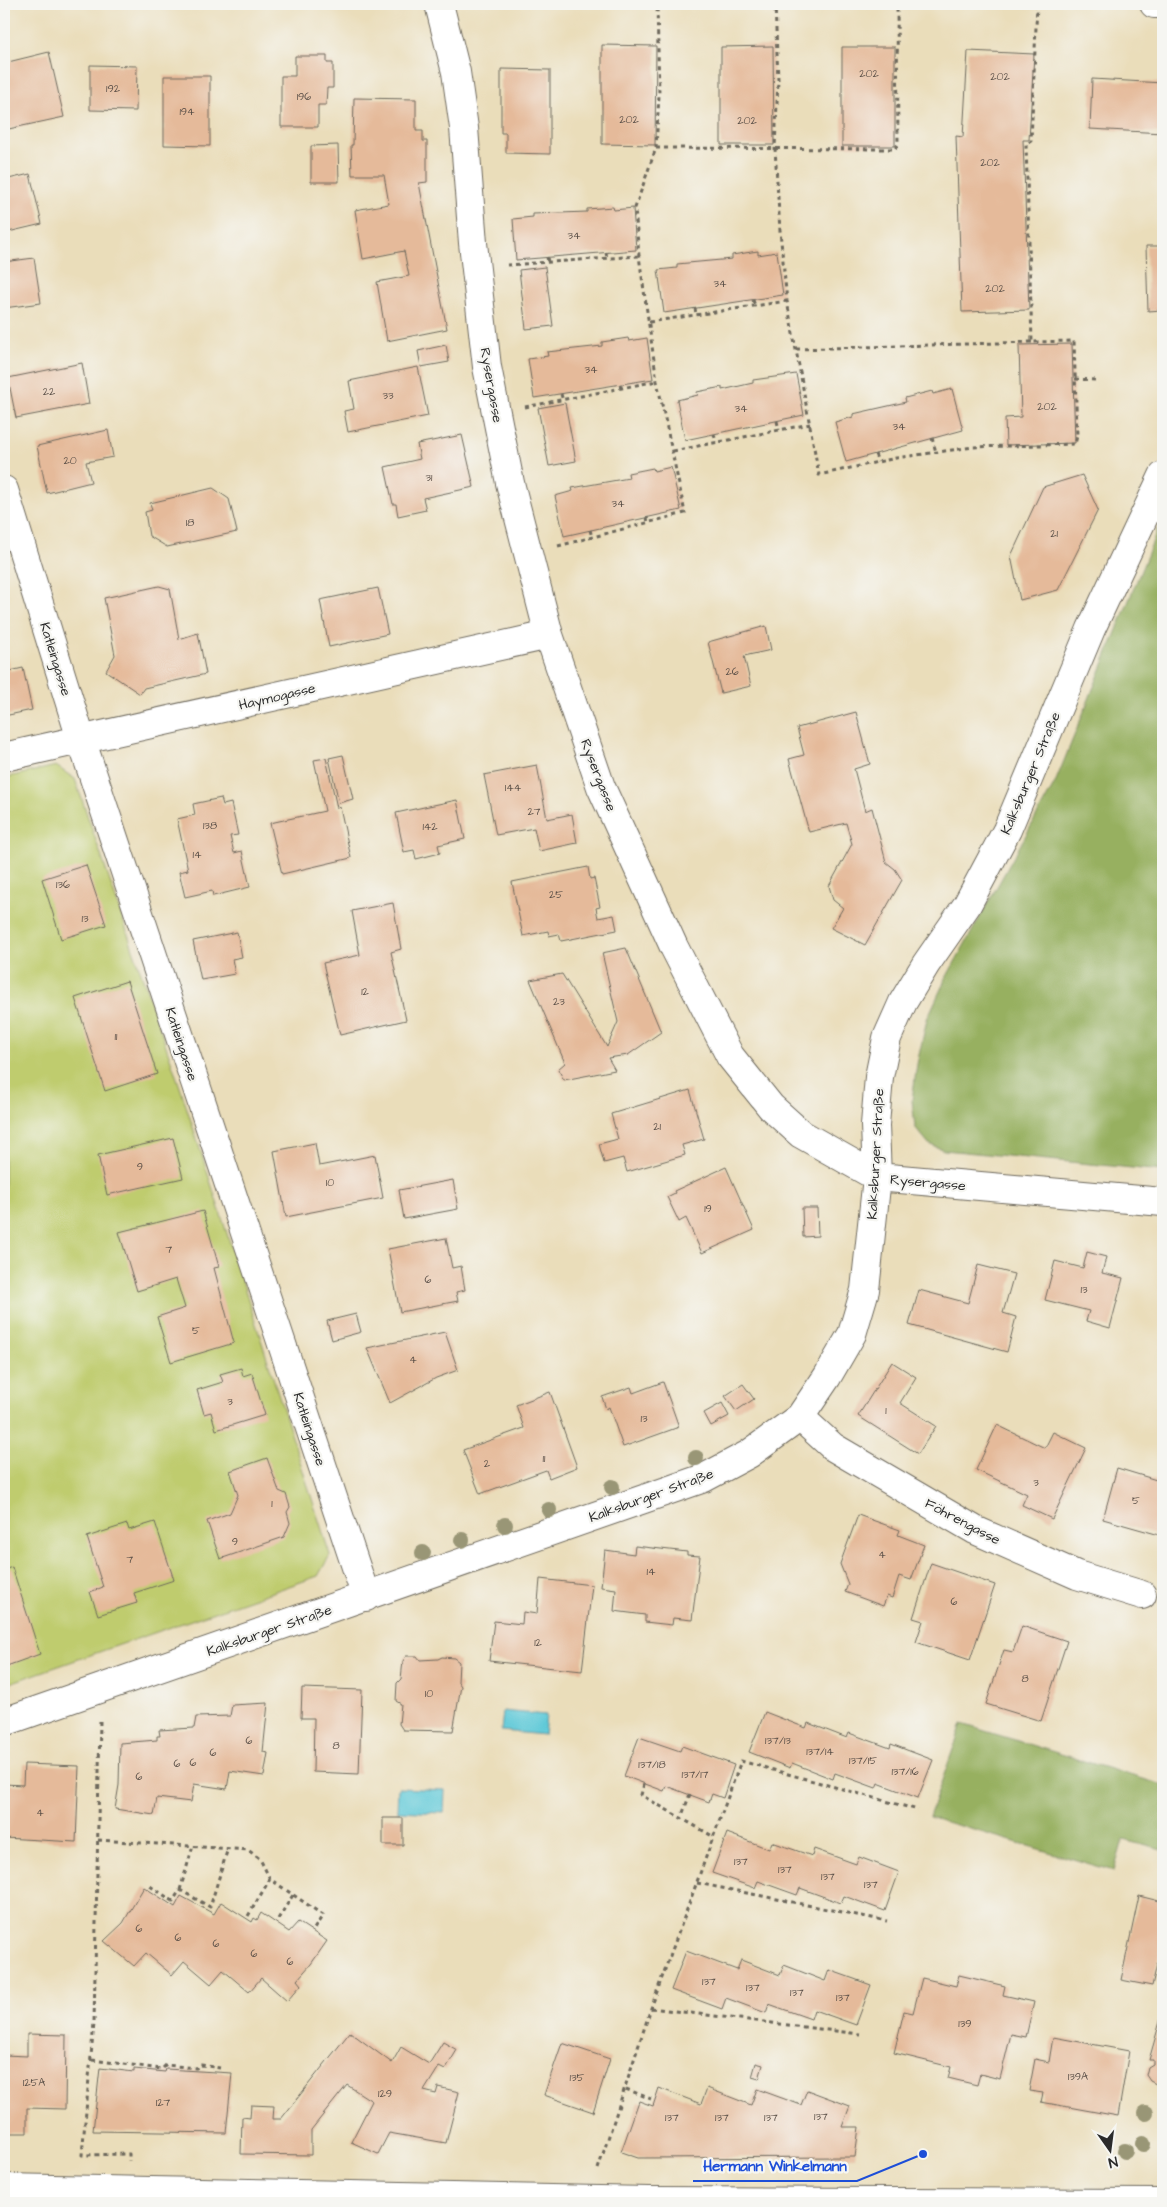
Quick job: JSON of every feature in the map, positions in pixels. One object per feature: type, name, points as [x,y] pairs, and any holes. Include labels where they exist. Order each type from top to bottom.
[{"type":"street","name":"Rysergasse","points":[[439,4],[456,72],[464,128],[473,243],[487,367],[510,483],[549,635],[601,787],[674,947],[730,1056],[771,1107],[801,1134],[876,1178],[1163,1202]]},
{"type":"street","points":[[1154,4],[1163,4]]},
{"type":"street","name":"Kalksburger Straße","points":[[4,1722],[704,1478],[749,1454],[800,1417],[827,1377],[852,1334],[865,1290],[876,1178],[875,1125],[879,1077],[888,1038],[903,1002],[926,964],[967,905],[1007,830],[1091,629],[1163,476]]},
{"type":"street","name":"Katleingasse","points":[[4,490],[81,739],[366,1597]]},
{"type":"street","name":"Haymogasse","points":[[4,756],[549,635]]},
{"type":"street","name":"Föhrengasse","points":[[800,1417],[833,1447],[975,1530],[1077,1575],[1142,1595]]},
{"type":"street","points":[[4,2188],[649,2202],[1163,2203]]},
{"type":"path","points":[[554,547],[685,513],[657,381],[639,256],[635,208],[656,148],[658,95],[657,4]]},
{"type":"path","points":[[775,4],[775,148],[780,231],[787,301],[819,475],[878,462],[973,447],[1075,444],[1077,436],[1074,341],[796,349]]},
{"type":"path","points":[[656,148],[895,149],[898,144],[896,98],[897,4]]},
{"type":"path","points":[[1032,342],[1026,144],[1032,141],[1032,97],[1037,4]]},
{"type":"path","points":[[606,252],[607,258]]},
{"type":"path","points":[[508,265],[639,256]]},
{"type":"path","points":[[547,257],[548,263]]},
{"type":"path","points":[[753,300],[754,306]]},
{"type":"path","points":[[649,322],[787,301]]},
{"type":"path","points":[[695,308],[696,315]]},
{"type":"path","points":[[1075,379],[1095,380]]},
{"type":"path","points":[[528,407],[657,381]]},
{"type":"path","points":[[620,384],[621,389]]},
{"type":"path","points":[[561,394],[563,401]]},
{"type":"path","points":[[777,421],[779,430]]},
{"type":"path","points":[[673,451],[810,424]]},
{"type":"path","points":[[714,434],[716,442]]},
{"type":"path","points":[[932,438],[936,452]]},
{"type":"path","points":[[875,454],[878,462]]},
{"type":"path","points":[[647,517],[648,523]]},
{"type":"path","points":[[590,530],[592,537]]},
{"type":"path","points":[[94,1691],[100,1718],[94,2023],[82,2154],[124,2154]]},
{"type":"path","points":[[604,2149],[626,2089],[651,2008],[741,1761],[918,1810]]},
{"type":"path","points":[[644,1784],[641,1795],[714,1837]]},
{"type":"path","points":[[681,1818],[690,1794]]},
{"type":"path","points":[[98,1840],[248,1850],[255,1853],[260,1859],[270,1879],[324,1915],[314,1929]]},
{"type":"path","points":[[150,1886],[173,1901],[180,1890],[193,1846]]},
{"type":"path","points":[[180,1890],[210,1907],[228,1848]]},
{"type":"path","points":[[248,1916],[270,1879]]},
{"type":"path","points":[[697,1883],[887,1921]]},
{"type":"path","points":[[278,1919],[293,1895]]},
{"type":"path","points":[[651,2008],[860,2034]]},
{"type":"path","points":[[92,2060],[162,2069],[166,2065],[196,2068],[201,2065],[220,2068]]},
{"type":"path","points":[[626,2089],[650,2098]]},
{"type":"green space","points":[[1163,516],[1163,1171],[944,1150],[929,1144],[915,1127],[912,1100],[917,1064],[927,1019],[946,978],[1055,783]]},
{"type":"green space","points":[[56,766],[75,779],[182,1093],[330,1555],[318,1576],[4,1685],[4,778]]},
{"type":"green space","points":[[962,1724],[1163,1785],[1163,1850],[1123,1840],[1114,1871],[929,1817]]},
{"type":"water","points":[[503,1711],[546,1715],[544,1735],[501,1731]]},
{"type":"water","points":[[398,1788],[445,1790],[444,1813],[397,1811]]},
{"type":"building","points":[[602,45],[656,46],[655,145],[602,144]]},
{"type":"building","points":[[773,46],[774,145],[721,145],[721,47]]},
{"type":"building","points":[[842,47],[895,47],[895,146],[842,146]]},
{"type":"building","points":[[968,51],[1034,54],[1029,140],[1023,140],[1029,310],[962,312],[956,136],[963,137]]},
{"type":"building","points":[[49,52],[64,117],[4,130],[4,63]]},
{"type":"building","points":[[295,56],[327,56],[327,63],[333,63],[333,88],[327,88],[326,105],[318,105],[318,127],[281,127],[281,76],[295,76]]},
{"type":"building","points":[[90,65],[137,66],[136,111],[90,110]]},
{"type":"building","points":[[501,69],[550,70],[550,154],[506,153],[506,133],[501,133]]},
{"type":"building","points":[[164,76],[210,76],[210,146],[164,145]]},
{"type":"building","points":[[1092,79],[1163,83],[1163,133],[1090,129]]},
{"type":"building","points":[[354,98],[416,99],[416,131],[423,131],[423,141],[427,141],[427,182],[419,183],[447,329],[387,341],[377,282],[409,276],[404,251],[363,259],[355,210],[389,204],[384,175],[352,175],[351,145],[353,145]]},
{"type":"building","points":[[338,145],[339,182],[311,182],[311,146]]},
{"type":"building","points":[[30,174],[42,224],[4,233],[4,180]]},
{"type":"building","points":[[613,207],[614,210],[633,208],[636,250],[516,260],[513,219],[533,217],[533,214],[587,212],[587,209]]},
{"type":"building","points":[[1146,246],[1163,246],[1163,310],[1148,311]]},
{"type":"building","points":[[758,251],[758,255],[777,252],[783,295],[664,313],[658,270],[677,268],[677,264],[732,259],[732,255]]},
{"type":"building","points":[[34,258],[41,303],[4,308],[4,262]]},
{"type":"building","points":[[545,267],[553,326],[526,329],[519,270]]},
{"type":"building","points":[[628,338],[629,341],[647,338],[653,379],[534,398],[528,359],[548,356],[547,352],[602,346],[602,342]]},
{"type":"building","points":[[1072,344],[1075,443],[1006,445],[1005,418],[1021,417],[1019,345]]},
{"type":"building","points":[[446,345],[449,362],[421,367],[418,351]]},
{"type":"building","points":[[82,363],[89,404],[16,418],[8,378]]},
{"type":"building","points":[[418,367],[428,416],[348,432],[344,411],[354,409],[349,381]]},
{"type":"building","points":[[796,374],[804,415],[685,440],[677,400],[698,395],[697,392],[722,387],[722,390],[753,383],[753,380]]},
{"type":"building","points":[[952,389],[963,430],[846,462],[835,422],[853,417],[853,414],[906,402],[905,398],[932,391],[933,394]]},
{"type":"building","points":[[565,403],[576,461],[549,466],[538,408]]},
{"type":"building","points":[[108,430],[113,457],[86,462],[91,482],[47,493],[37,446]]},
{"type":"building","points":[[462,435],[474,487],[423,498],[426,510],[398,516],[396,504],[393,504],[385,467],[420,459],[417,444]]},
{"type":"building","points":[[671,467],[681,510],[564,536],[555,496],[573,491],[572,488],[629,478],[628,473],[653,468],[654,471]]},
{"type":"building","points":[[1082,475],[1098,510],[1058,590],[1020,600],[1011,556],[1043,487]]},
{"type":"building","points":[[213,488],[229,499],[237,532],[167,547],[149,536],[145,512],[152,510],[150,503]]},
{"type":"building","points":[[159,586],[170,589],[179,639],[198,633],[206,674],[144,688],[140,694],[106,671],[115,655],[104,598]]},
{"type":"building","points":[[378,588],[388,634],[329,647],[320,600]]},
{"type":"building","points":[[766,626],[771,650],[744,656],[751,686],[721,693],[708,642]]},
{"type":"building","points":[[4,645],[10,671],[23,668],[32,710],[4,716]]},
{"type":"building","points":[[856,712],[870,764],[854,769],[865,811],[872,808],[886,862],[895,869],[902,880],[865,945],[831,928],[843,908],[833,900],[829,886],[852,844],[846,823],[809,832],[789,759],[804,755],[797,728]]},
{"type":"building","points":[[343,755],[353,799],[339,803],[329,758]]},
{"type":"building","points":[[326,758],[337,808],[340,807],[351,858],[282,874],[270,823],[325,811],[314,760]]},
{"type":"building","points":[[537,765],[547,819],[572,814],[577,843],[539,851],[534,828],[496,835],[484,775]]},
{"type":"building","points":[[221,798],[223,805],[231,803],[238,835],[230,836],[234,853],[242,851],[250,887],[213,896],[212,891],[185,897],[179,872],[188,870],[177,819],[195,815],[193,804]]},
{"type":"building","points":[[457,800],[465,839],[438,845],[440,853],[416,859],[414,850],[404,852],[396,813]]},
{"type":"building","points":[[86,865],[106,925],[61,939],[42,879]]},
{"type":"building","points":[[588,867],[590,879],[594,878],[600,907],[596,908],[598,918],[614,915],[617,930],[561,941],[559,934],[549,936],[548,931],[523,936],[512,882]]},
{"type":"building","points":[[393,903],[401,949],[391,952],[406,1020],[340,1035],[323,963],[360,955],[352,911]]},
{"type":"building","points":[[237,932],[242,957],[232,959],[235,974],[201,980],[193,941]]},
{"type":"building","points":[[626,948],[661,1032],[628,1055],[608,1058],[615,1070],[564,1080],[558,1069],[565,1063],[530,980],[562,974],[607,1047],[618,1022],[602,953]]},
{"type":"building","points":[[127,981],[157,1074],[105,1091],[75,998]]},
{"type":"building","points":[[690,1090],[704,1139],[682,1145],[685,1155],[627,1172],[623,1158],[604,1163],[599,1144],[618,1139],[611,1114]]},
{"type":"building","points":[[173,1138],[183,1178],[107,1195],[98,1155]]},
{"type":"building","points":[[315,1143],[319,1166],[375,1155],[383,1198],[286,1217],[274,1151]]},
{"type":"building","points":[[726,1167],[754,1230],[702,1253],[686,1218],[679,1222],[667,1197],[675,1193],[674,1191]]},
{"type":"building","points":[[453,1180],[458,1209],[404,1219],[399,1190]]},
{"type":"building","points":[[802,1208],[817,1208],[818,1236],[803,1237]]},
{"type":"building","points":[[203,1211],[219,1267],[214,1268],[234,1343],[171,1362],[157,1317],[185,1308],[176,1279],[137,1291],[119,1232]]},
{"type":"building","points":[[446,1238],[452,1268],[461,1266],[465,1290],[456,1292],[458,1301],[400,1312],[388,1249]]},
{"type":"building","points":[[1087,1252],[1106,1257],[1102,1273],[1123,1278],[1110,1328],[1086,1321],[1089,1311],[1045,1300],[1055,1261],[1083,1268]]},
{"type":"building","points":[[978,1265],[1014,1274],[1003,1313],[1016,1317],[1007,1352],[909,1325],[919,1290],[968,1303]]},
{"type":"building","points":[[356,1314],[361,1332],[332,1340],[327,1321]]},
{"type":"building","points":[[445,1332],[458,1370],[436,1378],[390,1403],[367,1348]]},
{"type":"building","points":[[892,1362],[916,1377],[900,1403],[936,1426],[918,1454],[858,1416]]},
{"type":"building","points":[[241,1368],[243,1376],[252,1373],[265,1415],[216,1430],[211,1412],[204,1414],[197,1390],[223,1382],[220,1374]]},
{"type":"building","points":[[663,1382],[679,1427],[623,1447],[609,1407],[606,1409],[602,1397],[631,1387],[633,1393]]},
{"type":"building","points":[[743,1384],[754,1399],[736,1411],[725,1396]]},
{"type":"building","points":[[550,1392],[577,1467],[549,1478],[546,1470],[480,1494],[463,1450],[524,1428],[516,1405]]},
{"type":"building","points":[[722,1403],[729,1416],[711,1426],[704,1413]]},
{"type":"building","points":[[997,1425],[1045,1448],[1053,1432],[1086,1448],[1052,1519],[1022,1505],[1027,1494],[976,1470]]},
{"type":"building","points":[[267,1458],[279,1491],[286,1494],[290,1507],[287,1512],[290,1523],[284,1537],[220,1559],[207,1521],[230,1513],[238,1495],[230,1471]]},
{"type":"building","points":[[1117,1468],[1163,1482],[1163,1536],[1103,1519]]},
{"type":"building","points":[[858,1515],[900,1530],[898,1535],[924,1545],[911,1580],[899,1576],[892,1598],[887,1596],[883,1606],[845,1592],[848,1584],[840,1564]]},
{"type":"building","points":[[155,1522],[174,1580],[134,1593],[137,1603],[98,1615],[90,1592],[103,1587],[87,1537],[127,1524],[129,1530]]},
{"type":"building","points":[[635,1546],[687,1552],[687,1555],[700,1556],[692,1620],[673,1618],[672,1625],[645,1622],[645,1615],[614,1611],[616,1589],[601,1587],[605,1550],[634,1554]]},
{"type":"building","points":[[931,1563],[995,1585],[970,1660],[916,1642],[923,1621],[913,1618]]},
{"type":"building","points":[[12,1567],[40,1654],[4,1667],[4,1570]]},
{"type":"building","points":[[540,1579],[592,1585],[582,1671],[489,1661],[494,1621],[522,1624],[523,1612],[537,1614]]},
{"type":"building","points":[[1022,1626],[1067,1641],[1041,1721],[986,1704],[1004,1650],[1013,1652]]},
{"type":"building","points":[[406,1656],[417,1656],[420,1660],[442,1657],[454,1658],[459,1662],[458,1682],[461,1686],[453,1731],[403,1730],[399,1724],[401,1704],[396,1701],[397,1683],[401,1679],[403,1661]]},
{"type":"building","points":[[302,1688],[362,1690],[359,1774],[313,1772],[314,1718],[301,1718]]},
{"type":"building","points":[[268,1703],[263,1752],[268,1753],[264,1776],[230,1771],[227,1789],[194,1784],[191,1802],[157,1798],[154,1815],[115,1809],[119,1785],[120,1743],[157,1740],[157,1736],[160,1736],[159,1730],[194,1728],[196,1717],[230,1716],[232,1705]]},
{"type":"building","points":[[765,1712],[806,1728],[808,1723],[847,1738],[849,1733],[890,1748],[891,1744],[933,1760],[918,1798],[878,1783],[876,1788],[835,1773],[833,1779],[792,1763],[790,1768],[749,1752]]},
{"type":"building","points":[[639,1737],[680,1751],[682,1746],[734,1765],[723,1798],[712,1794],[709,1802],[666,1786],[664,1791],[624,1776]]},
{"type":"building","points":[[24,1764],[79,1766],[76,1842],[4,1838],[4,1784],[23,1785]]},
{"type":"building","points":[[383,1818],[403,1818],[403,1845],[383,1845]]},
{"type":"building","points":[[727,1833],[769,1849],[772,1842],[812,1856],[814,1849],[856,1864],[859,1857],[899,1872],[885,1911],[844,1896],[841,1903],[800,1888],[797,1895],[758,1881],[755,1888],[712,1873]]},
{"type":"building","points":[[144,1887],[175,1907],[181,1896],[214,1914],[221,1902],[252,1922],[254,1918],[257,1920],[261,1913],[289,1932],[298,1922],[327,1941],[297,1980],[301,1985],[287,2001],[261,1978],[249,1992],[223,1970],[211,1984],[184,1961],[172,1975],[146,1953],[134,1966],[104,1941],[123,1923]]},
{"type":"building","points":[[1139,1896],[1163,1902],[1163,1938],[1152,1986],[1121,1980]]},
{"type":"building","points":[[686,1951],[737,1970],[741,1960],[780,1975],[784,1965],[825,1981],[829,1970],[871,1985],[856,2025],[814,2010],[811,2019],[769,2004],[766,2013],[726,1998],[722,2009],[671,1990]]},
{"type":"building","points":[[959,1975],[1005,1986],[1003,1995],[1034,2002],[1026,2037],[1011,2034],[1000,2079],[980,2074],[977,2085],[948,2078],[951,2067],[894,2053],[904,2011],[913,2013],[922,1978],[956,1986]]},
{"type":"building","points":[[1163,2011],[1163,2080],[1156,2084],[1150,2081],[1146,2075],[1148,2067],[1153,2064],[1153,2060],[1149,2060]]},
{"type":"building","points":[[350,2032],[392,2063],[401,2047],[429,2064],[443,2042],[457,2050],[445,2070],[439,2067],[424,2091],[436,2094],[438,2087],[459,2092],[446,2143],[389,2133],[378,2154],[351,2142],[372,2101],[347,2085],[311,2130],[311,2155],[241,2154],[242,2117],[250,2118],[251,2105],[274,2106],[273,2119],[281,2119]]},
{"type":"building","points":[[27,2034],[66,2035],[65,2109],[27,2108],[27,2133],[4,2133],[4,2055],[27,2056]]},
{"type":"building","points":[[1053,2037],[1129,2051],[1118,2116],[1041,2102],[1043,2093],[1029,2091],[1035,2059],[1049,2062]]},
{"type":"building","points":[[562,2043],[610,2059],[593,2112],[544,2095]]},
{"type":"building","points":[[756,2063],[763,2065],[759,2079],[752,2077]]},
{"type":"building","points":[[100,2068],[134,2072],[134,2069],[165,2072],[166,2069],[232,2073],[226,2133],[93,2131]]},
{"type":"building","points":[[659,2088],[701,2104],[707,2088],[751,2105],[757,2089],[801,2105],[807,2090],[850,2106],[842,2127],[859,2127],[855,2157],[638,2158],[621,2152],[639,2101],[653,2106]]},
{"type":"place","name":"Hermann Winkelmann","points":[[923,2154]]}]
